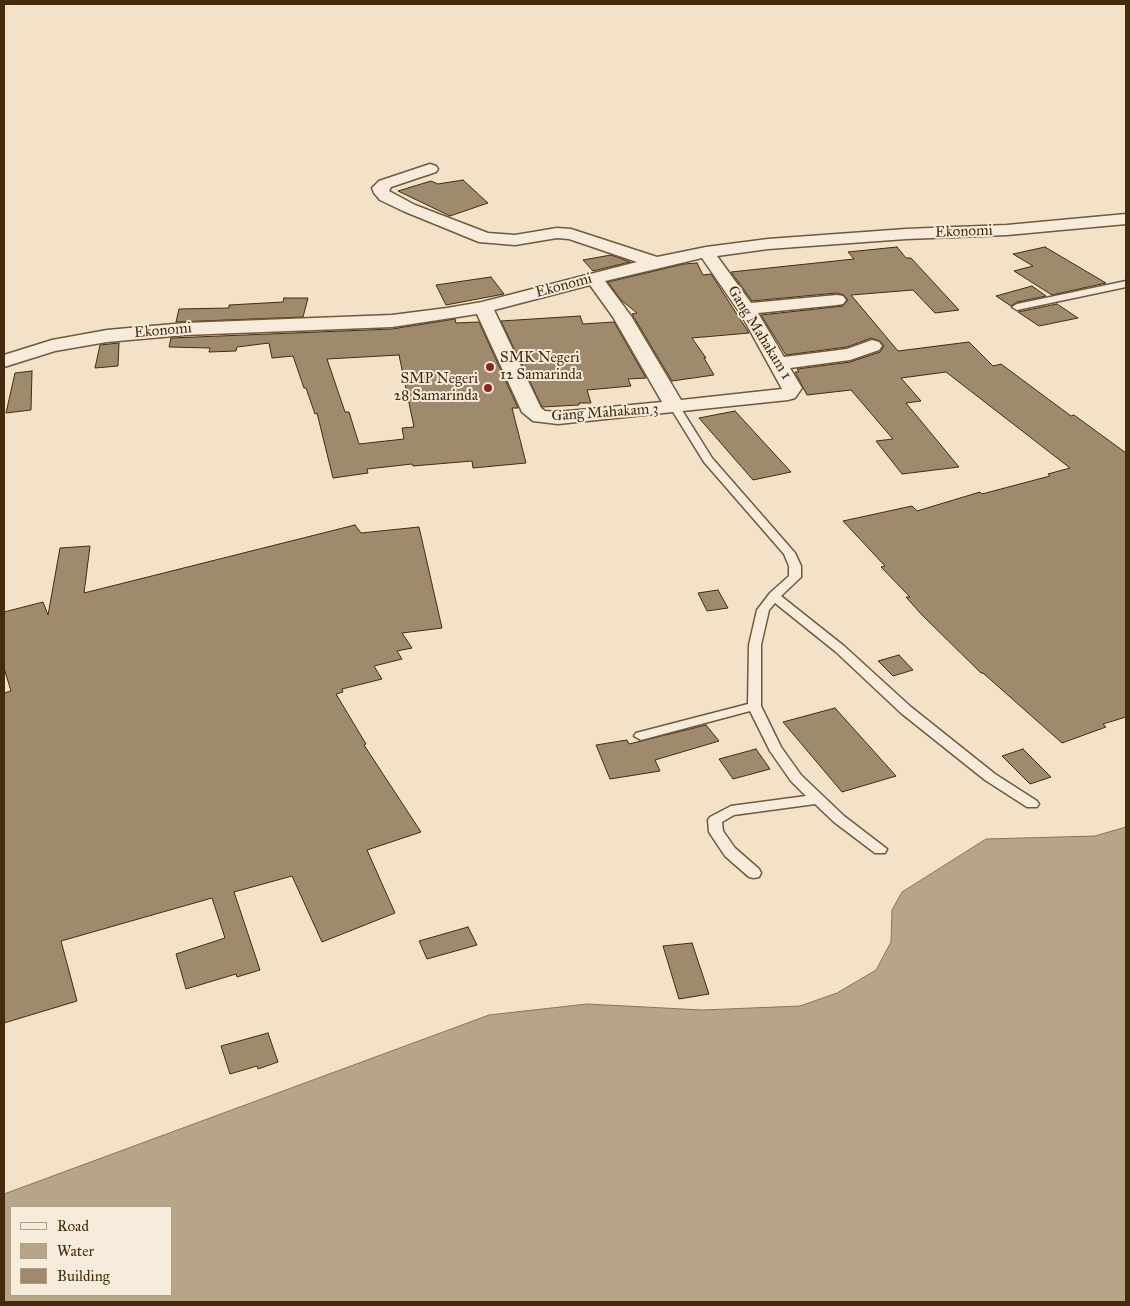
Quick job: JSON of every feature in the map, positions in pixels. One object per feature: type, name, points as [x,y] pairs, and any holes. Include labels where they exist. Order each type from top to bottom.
[{"type":"street","points":[[430,169],[385,184],[380,188],[382,193],[386,197],[409,208],[485,238],[515,240],[557,233],[571,234],[656,262]]},
{"type":"street","name":"Ekonomi","points":[[4,361],[52,346],[107,336],[185,329],[392,321],[447,314],[483,307],[656,262],[706,252],[820,239],[1007,230],[1126,220]]},
{"type":"street","name":"Gang Mahakam 1","points":[[675,407],[788,394],[792,388],[746,309],[706,252]]},
{"type":"street","points":[[594,278],[622,316],[675,407]]},
{"type":"street","points":[[746,309],[837,300]]},
{"type":"street","name":"Gang Mahakam 3","points":[[483,307],[532,412],[536,415],[545,418],[558,418],[675,407]]},
{"type":"street","points":[[778,364],[850,354],[872,346]]},
{"type":"lane","points":[[1017,307],[1126,284]]},
{"type":"lane","points":[[675,407],[708,460],[789,553],[795,566],[794,577],[774,596],[764,610],[755,645],[754,706],[775,748],[796,778],[839,819],[880,849]]},
{"type":"lane","points":[[774,596],[840,649],[906,710],[990,777],[1032,804]]},
{"type":"lane","points":[[641,736],[754,706]]},
{"type":"lane","points":[[754,873],[730,852],[716,832],[715,820],[731,811],[818,799]]},
{"type":"water","points":[[1126,827],[1126,1302],[4,1302],[4,1194],[489,1015],[587,1004],[702,1010],[800,1006],[837,993],[876,970],[891,942],[892,910],[902,892],[986,839],[1095,836]]},
{"type":"building","points":[[463,180],[488,203],[450,216],[398,191],[431,181],[438,184]]},
{"type":"building","points":[[897,247],[906,258],[911,258],[959,310],[935,313],[913,290],[851,295],[898,351],[969,342],[993,366],[1001,364],[1071,416],[1074,415],[1126,453],[1126,717],[1103,724],[1106,727],[1062,743],[981,673],[921,614],[906,597],[910,597],[881,567],[885,566],[843,521],[912,506],[917,511],[980,492],[982,494],[1050,476],[1048,474],[1070,468],[946,372],[901,378],[921,401],[906,403],[959,467],[902,474],[876,441],[893,439],[851,390],[807,395],[795,372],[799,372],[797,369],[850,362],[880,352],[884,346],[880,341],[871,338],[847,347],[786,355],[761,315],[843,306],[848,300],[844,295],[837,293],[752,301],[731,272],[854,259],[848,252]]},
{"type":"building","points":[[1045,247],[1106,283],[1052,295],[1014,271],[1033,266],[1013,254]]},
{"type":"building","points":[[611,255],[630,262],[593,271],[583,260]]},
{"type":"building","points":[[697,263],[703,275],[711,274],[749,333],[692,338],[706,358],[704,358],[714,375],[672,381],[632,314],[637,313],[621,300],[608,282],[684,264]]},
{"type":"building","points":[[491,277],[504,294],[446,305],[436,285]]},
{"type":"building","points":[[1032,286],[1046,296],[1017,302],[1011,306],[996,296]]},
{"type":"building","points":[[284,298],[308,298],[303,317],[176,322],[179,309],[229,308],[229,305],[283,302]]},
{"type":"building","points":[[1057,304],[1078,318],[1039,326],[1018,312]]},
{"type":"building","points":[[580,316],[583,324],[614,322],[646,378],[628,379],[631,386],[587,390],[591,403],[542,407],[501,321]]},
{"type":"building","points":[[455,319],[456,323],[479,322],[518,408],[512,408],[526,463],[473,468],[472,461],[413,466],[412,464],[367,469],[368,473],[333,478],[317,413],[315,414],[306,388],[304,388],[293,356],[272,358],[269,343],[237,347],[236,351],[209,352],[210,348],[169,347],[171,338],[392,329]],"holes":[[[399,355],[414,427],[402,428],[404,439],[359,444],[349,412],[345,412],[327,359]]]},
{"type":"building","points":[[119,343],[118,366],[95,368],[100,345]]},
{"type":"building","points":[[32,371],[31,410],[6,413],[15,373]]},
{"type":"building","points":[[735,411],[791,472],[753,480],[699,418]]},
{"type":"building","points":[[355,525],[361,533],[419,527],[442,628],[402,633],[412,648],[397,651],[402,659],[374,666],[382,679],[342,689],[343,692],[336,694],[366,744],[364,745],[421,832],[367,850],[395,913],[322,942],[292,876],[234,892],[260,970],[237,977],[236,974],[186,989],[176,954],[225,938],[212,898],[61,941],[77,1001],[4,1023],[4,693],[11,691],[4,668],[4,612],[43,602],[48,615],[60,548],[90,546],[84,593]]},
{"type":"building","points":[[718,590],[728,608],[707,611],[698,593]]},
{"type":"building","points":[[899,655],[913,670],[893,676],[878,661]]},
{"type":"building","points":[[835,708],[896,776],[842,792],[783,722]]},
{"type":"building","points":[[706,725],[719,741],[655,760],[660,771],[610,779],[596,745],[627,740],[629,744]]},
{"type":"building","points":[[756,749],[770,769],[733,779],[719,759]]},
{"type":"building","points":[[1023,749],[1051,777],[1030,784],[1002,756]]},
{"type":"building","points":[[468,927],[477,945],[427,959],[419,941]]},
{"type":"building","points":[[692,943],[709,994],[679,999],[663,946]]},
{"type":"building","points":[[268,1033],[278,1062],[258,1069],[257,1066],[230,1074],[221,1046]]},
{"type":"place","name":"SMK Negeri 12 Samarinda","points":[[490,367]]},
{"type":"place","name":"SMP Negeri 28 Samarinda","points":[[488,388]]}]
